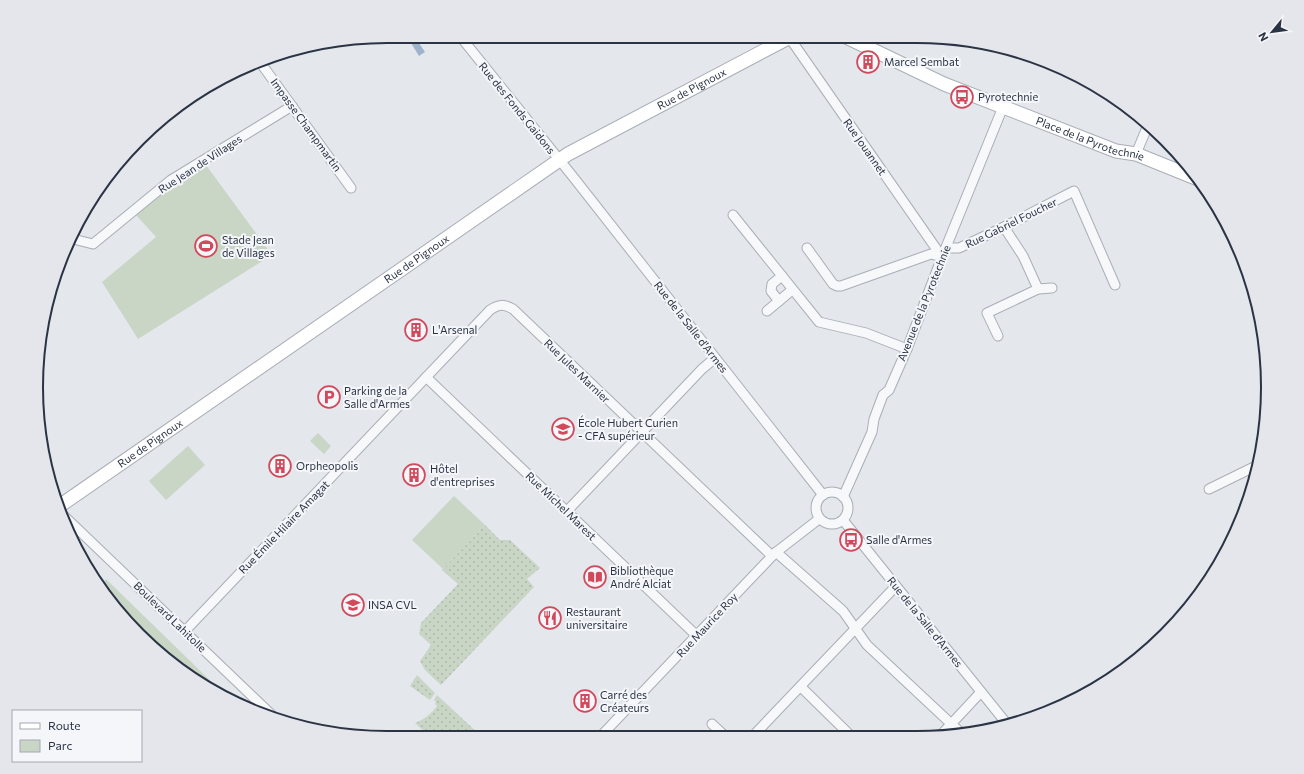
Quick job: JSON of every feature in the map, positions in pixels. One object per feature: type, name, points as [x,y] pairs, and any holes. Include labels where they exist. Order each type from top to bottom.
[{"type":"main road","name":"Rue de Pignoux","points":[[63,503],[559,160],[589,142],[778,43]]},
{"type":"main road","name":"Place de la Pyrotechnie","points":[[863,43],[944,84],[1004,104],[1116,151],[1136,154],[1187,175]]},
{"type":"street","name":"Rue des Fonds Gaidons","points":[[466,43],[559,160]]},
{"type":"street","name":"Rue Jouannet","points":[[793,43],[942,257]]},
{"type":"street","name":"Impasse Champmartin","points":[[263,66],[351,188]]},
{"type":"street","name":"Avenue de la Pyrotechnie","points":[[843,497],[872,432],[874,419],[883,395],[889,390],[907,349],[942,257],[1004,104]]},
{"type":"street","name":"Rue Jean de Villages","points":[[76,239],[93,244],[171,180],[292,106]]},
{"type":"street","points":[[1136,154],[1146,130]]},
{"type":"street","name":"Rue de la Salle d'Armes","points":[[559,160],[823,495]]},
{"type":"street","name":"Rue Gabriel Foucher","points":[[946,248],[959,248],[1074,191],[1115,285]]},
{"type":"street","points":[[733,215],[819,322],[866,332],[907,349]]},
{"type":"street","points":[[1004,227],[1023,256],[1038,289]]},
{"type":"street","points":[[807,248],[833,284],[837,286],[841,286],[931,254],[942,257]]},
{"type":"street","points":[[779,301],[771,291],[772,284],[782,276]]},
{"type":"street","points":[[998,336],[987,313],[1038,289],[1052,288]]},
{"type":"street","points":[[767,311],[792,290]]},
{"type":"street","name":"Rue Émile Hilaire Amagat","points":[[185,631],[490,310],[495,306],[502,304]]},
{"type":"street","name":"Rue Jules Marnier","points":[[502,304],[513,309],[642,432],[774,554],[843,611],[867,645],[956,729]]},
{"type":"street","points":[[567,511],[702,369],[715,358]]},
{"type":"street","name":"Rue Michel Marest","points":[[426,377],[697,636]]},
{"type":"street","points":[[1209,489],[1251,469]]},
{"type":"street","points":[[830,492],[837,493],[843,497],[848,508],[843,520],[831,524],[824,523],[819,519],[816,510],[817,502],[823,495],[830,492]]},
{"type":"street","name":"Rue Maurice Roy","points":[[606,731],[774,554],[819,519]]},
{"type":"street","name":"Rue de la Salle d'Armes","points":[[843,520],[1003,720]]},
{"type":"street","name":"Boulevard Lahitolle","points":[[70,522],[266,709]]},
{"type":"street","points":[[758,731],[896,586]]},
{"type":"street","points":[[801,686],[846,731]]},
{"type":"street","points":[[946,729],[981,692]]},
{"type":"street","points":[[712,724],[720,731]]},
{"type":"green space","name":"Stade Jean de Villages","points":[[206,165],[272,255],[138,339],[102,282],[156,237],[136,215],[170,186],[175,188],[178,186],[178,182]]},
{"type":"green space","points":[[318,433],[331,446],[324,454],[310,441]]},
{"type":"green space","points":[[188,446],[205,465],[166,500],[149,481]]},
{"type":"green space","points":[[454,496],[485,525],[443,569],[412,540]]},
{"type":"green space","points":[[485,525],[500,540],[510,540],[540,568],[527,579],[534,587],[441,685],[425,670],[420,661],[431,645],[419,634],[421,623],[458,584],[442,570]]},
{"type":"green space","points":[[106,579],[214,685],[160,646],[128,614],[104,582]]},
{"type":"green space","points":[[417,675],[435,693],[430,700],[410,686]]},
{"type":"green space","points":[[437,695],[476,731],[424,731],[415,723],[428,716],[437,706],[434,700]]},
{"type":"water","points":[[411,43],[419,43],[425,52],[419,56]]},
{"type":"place","name":"Marcel Sembat","points":[[868,62]]},
{"type":"place","name":"Pyrotechnie","points":[[962,97]]},
{"type":"place","name":"Stade Jean de Villages","points":[[206,246]]},
{"type":"place","name":"L'Arsenal","points":[[416,330]]},
{"type":"place","name":"Parking de la Salle d'Armes","points":[[329,397]]},
{"type":"place","name":"École Hubert Curien - CFA supérieur","points":[[563,429]]},
{"type":"place","name":"Orpheopolis","points":[[280,466]]},
{"type":"place","name":"Hôtel d'entreprises","points":[[414,475]]},
{"type":"place","name":"Salle d'Armes","points":[[851,540]]},
{"type":"place","name":"Bibliothèque André Alciat","points":[[595,577]]},
{"type":"place","name":"INSA CVL","points":[[353,605]]},
{"type":"place","name":"Restaurant universitaire","points":[[550,618]]},
{"type":"place","name":"Carré des Créateurs","points":[[585,701]]}]
